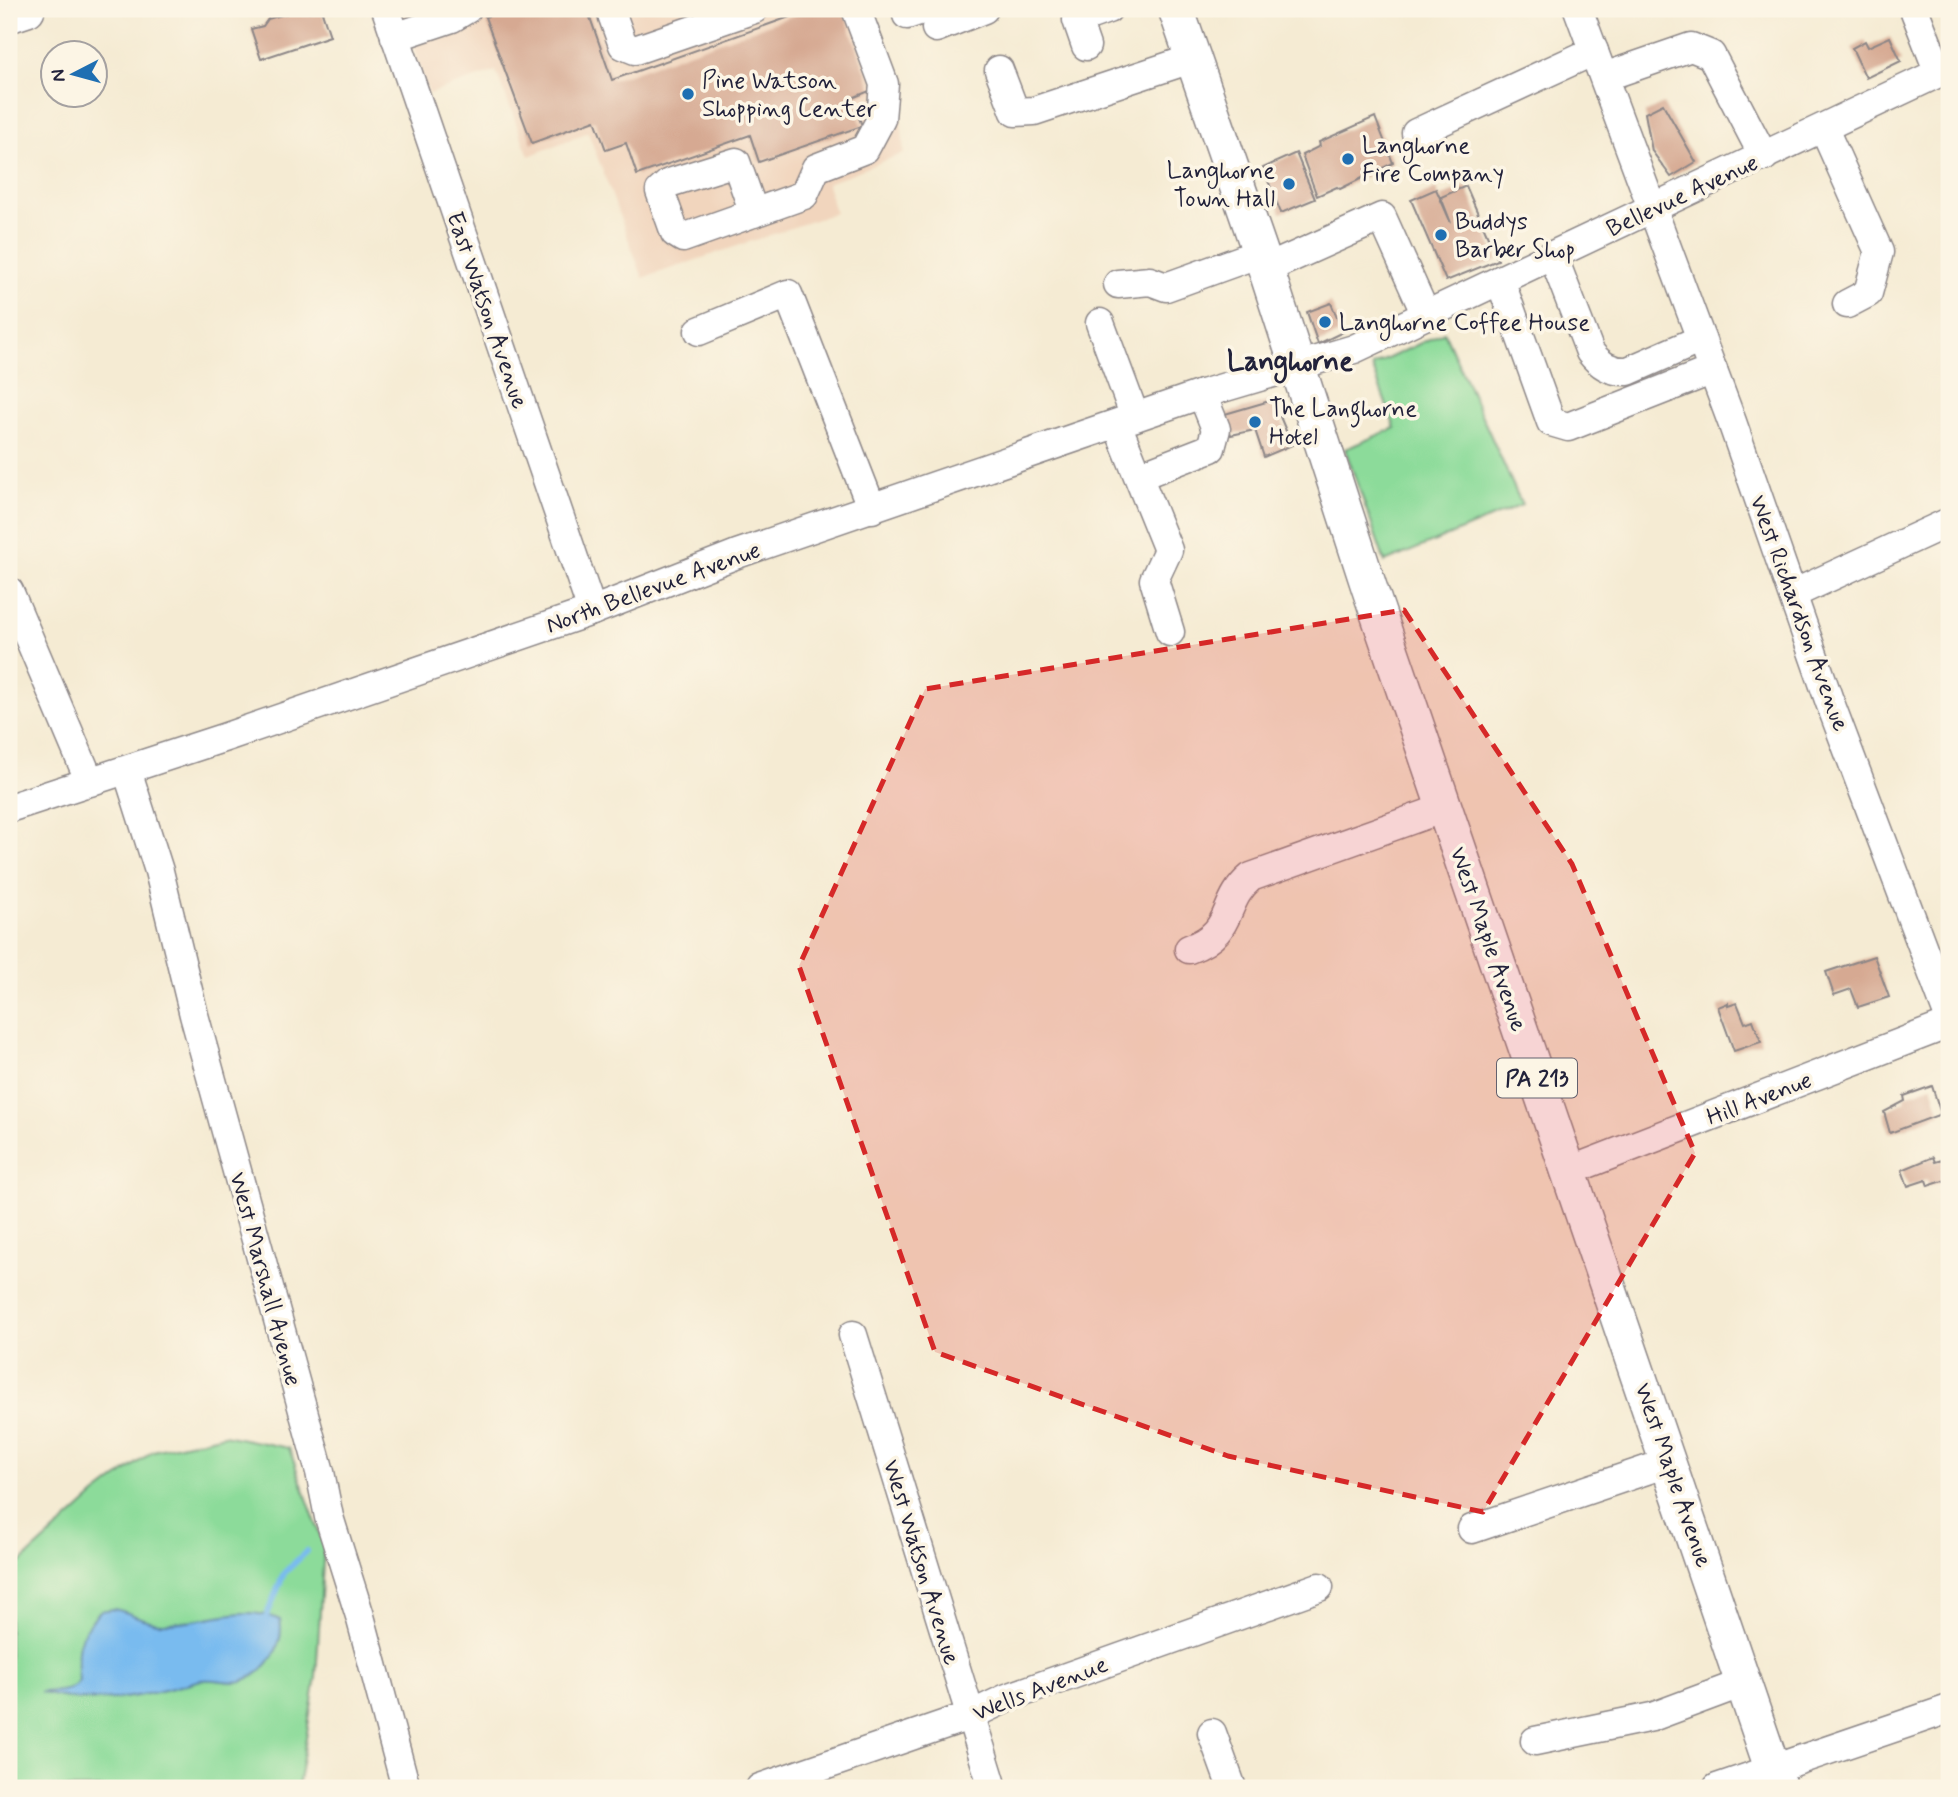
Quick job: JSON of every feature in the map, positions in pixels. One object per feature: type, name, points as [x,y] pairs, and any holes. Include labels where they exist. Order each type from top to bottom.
[{"type":"main road","points":[[9,15],[27,9]]},
{"type":"main road","name":"PA 213","points":[[1176,9],[1297,367]]},
{"type":"main road","name":"West Maple Avenue","points":[[1297,367],[1444,808],[1776,1778]]},
{"type":"street","name":"East Watson Avenue","points":[[386,9],[592,611]]},
{"type":"street","points":[[396,37],[452,18],[467,9]]},
{"type":"street","points":[[610,9],[623,45],[635,50],[754,9]]},
{"type":"street","points":[[754,213],[804,195],[816,168],[865,149],[881,119],[884,84],[856,9]]},
{"type":"street","points":[[923,18],[984,9]]},
{"type":"street","points":[[1086,46],[1077,20],[1108,9]]},
{"type":"street","name":"West Richardson Avenue","points":[[1578,9],[1713,370],[1829,700],[1949,1017]]},
{"type":"street","points":[[1914,9],[1944,70]]},
{"type":"street","points":[[1416,133],[1599,64],[1691,47],[1711,55],[1764,157]]},
{"type":"street","points":[[999,70],[1015,112],[1034,111],[1194,58]]},
{"type":"street","name":"Bellevue Avenue","points":[[1297,367],[1354,349],[1944,70]]},
{"type":"street","points":[[1824,129],[1879,252],[1868,293],[1847,304]]},
{"type":"street","points":[[1118,284],[1150,281],[1166,288],[1263,261],[1382,217],[1426,315]]},
{"type":"street","points":[[1553,256],[1590,352],[1599,364],[1618,372],[1628,371],[1700,339]]},
{"type":"street","points":[[1500,280],[1550,422],[1568,427],[1713,370]]},
{"type":"street","points":[[699,331],[788,294],[873,509]]},
{"type":"street","points":[[1100,323],[1139,476],[1168,550],[1154,580],[1171,632]]},
{"type":"street","name":"North Bellevue Avenue","points":[[9,808],[592,611],[737,554],[1126,420],[1202,394],[1297,367]]},
{"type":"street","points":[[1139,476],[1211,448],[1216,429],[1202,394]]},
{"type":"street","points":[[1793,594],[1949,522]]},
{"type":"street","points":[[10,600],[90,782]]},
{"type":"street","name":"West Marshall Avenue","points":[[127,770],[159,871],[194,1015],[320,1472],[329,1517],[360,1616],[406,1788]]},
{"type":"street","points":[[1189,949],[1208,942],[1220,932],[1241,885],[1251,877],[1444,808]]},
{"type":"street","name":"Hill Avenue","points":[[1569,1171],[1949,1024]]},
{"type":"street","name":"West Watson Avenue","points":[[853,1335],[993,1788]]},
{"type":"street","points":[[1472,1529],[1670,1462]]},
{"type":"street","name":"Wells Avenue","points":[[760,1788],[969,1716],[1007,1698],[1319,1587]]},
{"type":"street","points":[[1535,1741],[1652,1717],[1743,1683]]},
{"type":"street","points":[[1717,1788],[1776,1778],[1949,1709]]},
{"type":"street","points":[[1212,1733],[1232,1788]]},
{"type":"highlighted area","points":[[1404,610],[1572,864],[1695,1153],[1483,1512],[1228,1456],[935,1352],[799,966],[925,689]]},
{"type":"shaded area","points":[[401,9],[872,9],[899,95],[904,153],[827,183],[835,213],[643,278],[588,132],[529,156],[496,71],[429,94]]},
{"type":"green space","points":[[1444,332],[1522,505],[1385,562],[1345,449],[1395,428],[1372,366]]},
{"type":"green space","points":[[224,1435],[289,1448],[324,1546],[316,1677],[298,1788],[9,1788],[9,1573],[95,1495],[153,1451]]},
{"type":"water","points":[[113,1609],[160,1623],[236,1614],[265,1615],[280,1620],[280,1638],[268,1663],[253,1676],[239,1682],[203,1680],[138,1696],[99,1700],[60,1697],[40,1692],[66,1690],[79,1681],[77,1660],[82,1635],[100,1611]]},
{"type":"building","points":[[301,9],[306,12],[321,9],[330,36],[261,59],[251,29],[263,26],[268,19]]},
{"type":"building","name":"Pine Watson Shopping Center","points":[[507,9],[587,9],[612,80],[812,9],[843,9],[872,90],[852,98],[862,126],[759,162],[750,135],[637,175],[626,143],[606,150],[595,120],[532,143],[485,17]]},
{"type":"building","points":[[1890,37],[1901,61],[1866,78],[1852,48],[1865,41],[1868,47]]},
{"type":"building","points":[[1663,104],[1696,162],[1671,177],[1652,151],[1645,113]]},
{"type":"building","name":"Langhorne Fire Company","points":[[1375,117],[1393,163],[1340,189],[1337,187],[1317,196],[1302,155],[1320,146],[1319,142]]},
{"type":"building","name":"Langhorne Town Hall","points":[[1296,153],[1315,199],[1281,213],[1263,168]]},
{"type":"building","points":[[1466,186],[1498,260],[1446,281],[1411,200],[1436,189],[1451,223],[1441,197]]},
{"type":"building","name":"Langhorne Coffee House","points":[[1331,303],[1343,332],[1318,344],[1307,312]]},
{"type":"building","name":"The Langhorne Hotel","points":[[1273,400],[1292,445],[1264,457],[1255,430],[1231,435],[1225,414]]},
{"type":"building","points":[[1874,956],[1889,997],[1858,1007],[1851,989],[1834,995],[1826,972]]},
{"type":"building","points":[[1728,1003],[1728,1006],[1737,1003],[1745,1023],[1753,1020],[1761,1042],[1734,1051],[1718,1007]]},
{"type":"building","points":[[1932,1086],[1941,1114],[1890,1133],[1884,1112],[1905,1101],[1904,1096]]},
{"type":"building","points":[[1933,1157],[1935,1162],[1949,1158],[1949,1179],[1928,1186],[1926,1180],[1908,1186],[1902,1170]]},
{"type":"waterway","points":[[267,1615],[284,1573],[307,1551]]},
{"type":"place","name":"Pine Watson Shopping Center","points":[[688,94]]},
{"type":"place","name":"Langhorne Fire Company","points":[[1348,159]]},
{"type":"place","name":"Langhorne Town Hall","points":[[1289,184]]},
{"type":"place","name":"Buddys Barber Shop","points":[[1441,235]]},
{"type":"place","name":"Langhorne Coffee House","points":[[1325,322]]},
{"type":"place","name":"The Langhorne Hotel","points":[[1255,422]]},
{"type":"district","name":"Langhorne","points":[[1290,360]]}]
